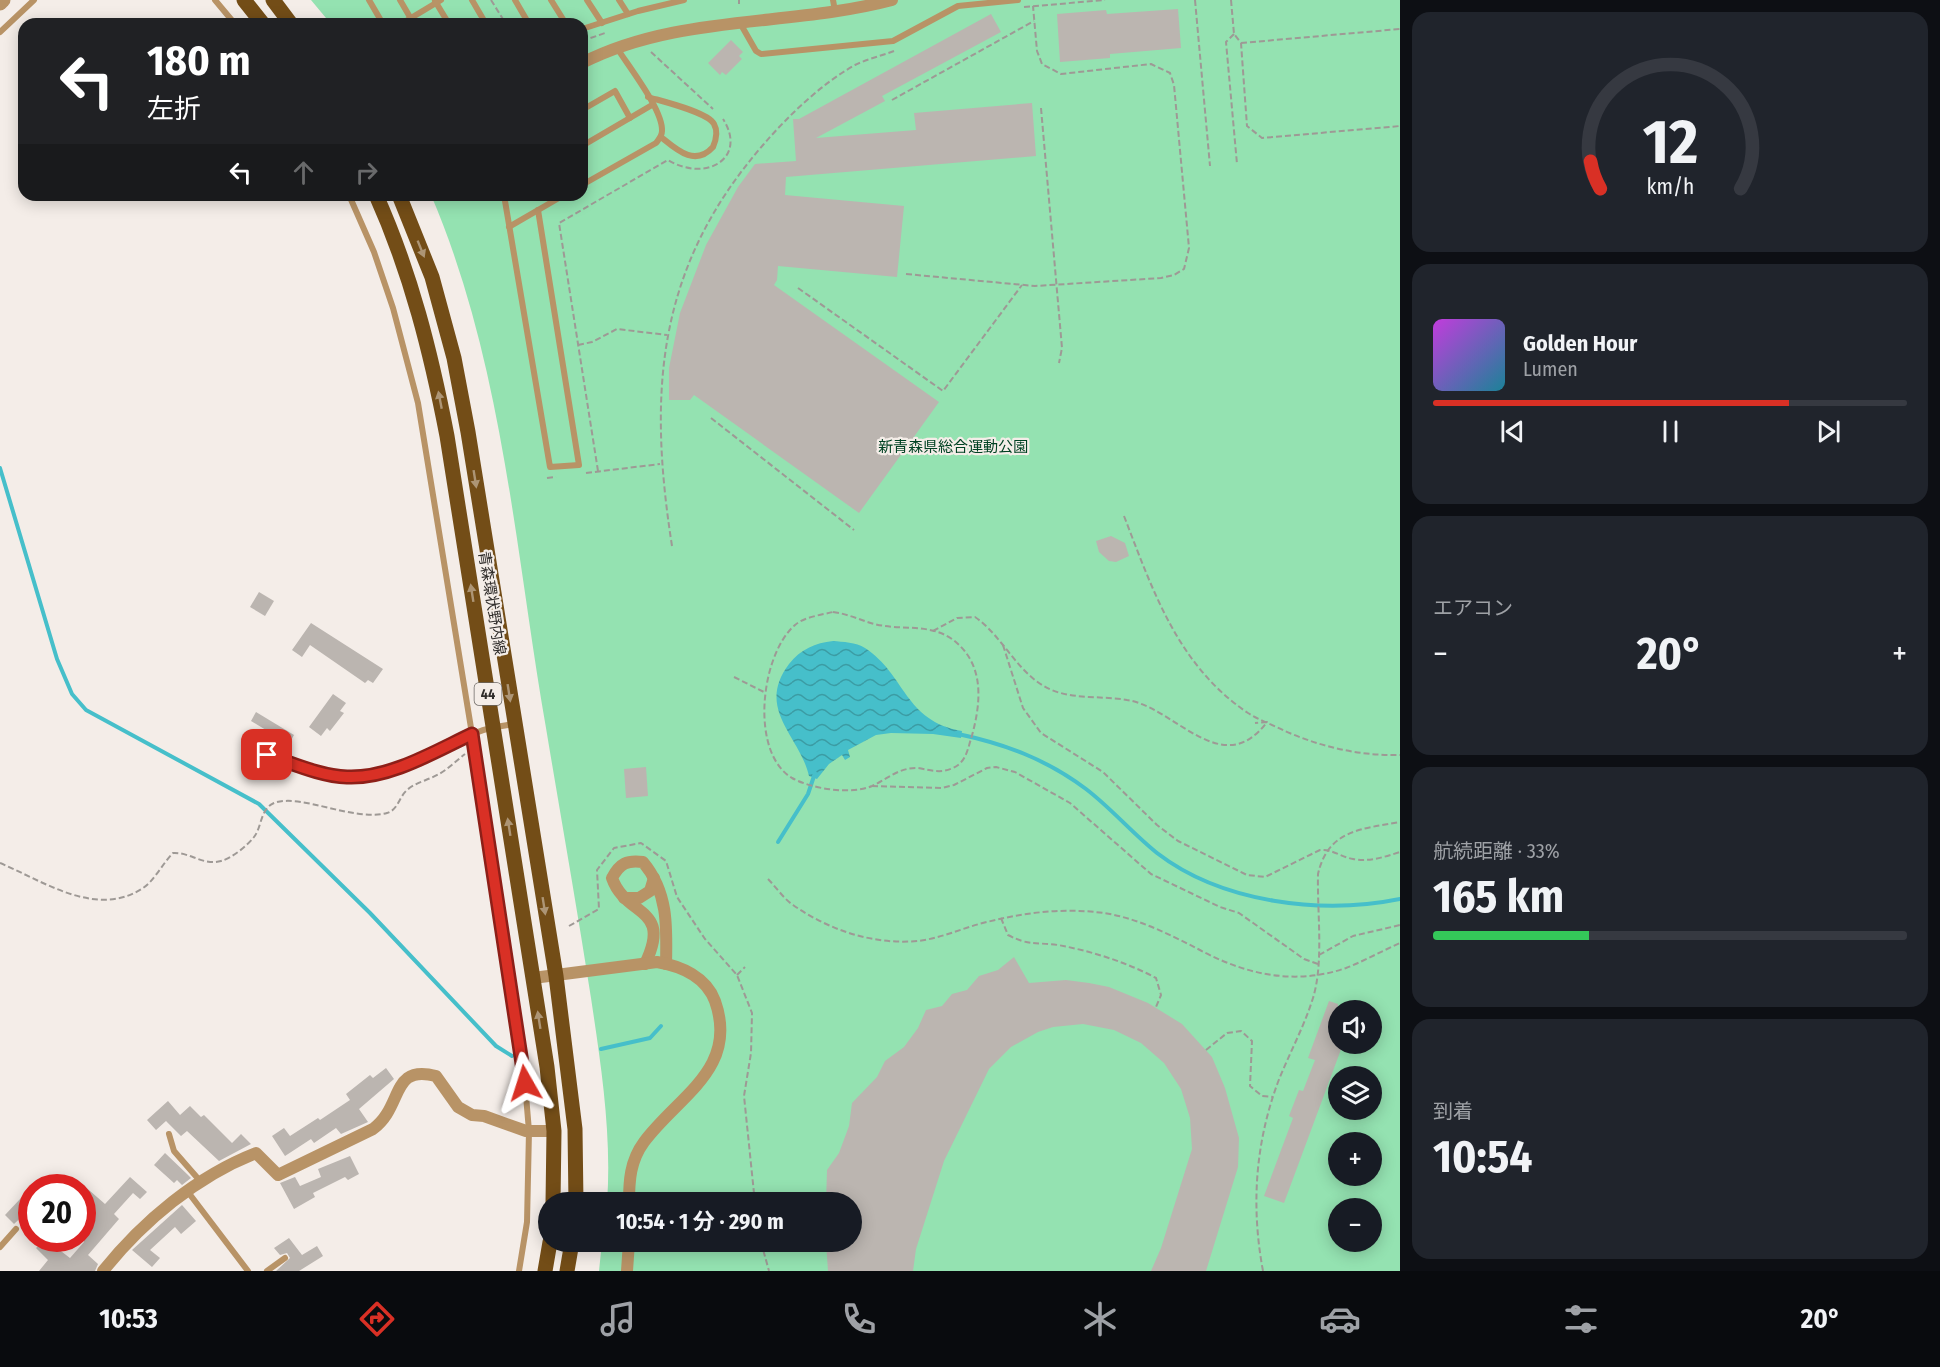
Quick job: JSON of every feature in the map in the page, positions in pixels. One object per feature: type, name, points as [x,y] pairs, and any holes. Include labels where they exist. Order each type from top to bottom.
[{"type":"main road","points":[[244,0],[258,18]]},
{"type":"main road","points":[[273,0],[286,18]]},
{"type":"main road","name":"青森環状野内線","points":[[377,201],[413,289],[433,362],[533,978],[554,1131],[553,1192]]},
{"type":"main road","name":"青森環状野内線","points":[[401,201],[432,277],[454,358],[556,976],[575,1129],[576,1192]]},
{"type":"main road","points":[[477,622],[497,618]]},
{"type":"main road","points":[[546,1271],[549,1252]]},
{"type":"main road","points":[[567,1271],[570,1252]]},
{"type":"street","points":[[588,60],[617,48],[675,32],[834,6],[892,0]]},
{"type":"street","points":[[645,964],[653,946],[654,927],[644,913],[617,891],[612,878],[618,867],[629,860],[643,862],[654,878],[666,908],[666,964]]},
{"type":"street","points":[[624,898],[639,898],[650,891],[654,878]]},
{"type":"street","points":[[533,978],[645,964],[666,964],[691,973],[713,995],[718,1011],[720,1045],[715,1061],[706,1075],[644,1142],[633,1161],[629,1192]]},
{"type":"street","points":[[103,1271],[162,1210],[231,1163],[256,1153],[279,1175],[373,1129],[386,1119],[402,1082],[411,1074],[422,1072],[436,1076],[458,1107],[472,1115],[529,1131],[554,1131]]},
{"type":"street","points":[[627,1271],[628,1252]]},
{"type":"lane","points":[[0,33],[34,0]]},
{"type":"lane","points":[[215,0],[230,18]]},
{"type":"lane","points":[[369,0],[380,18]]},
{"type":"lane","points":[[400,0],[411,18]]},
{"type":"lane","points":[[472,0],[482,18]]},
{"type":"lane","points":[[515,0],[526,18]]},
{"type":"lane","points":[[551,0],[562,18]]},
{"type":"lane","points":[[587,0],[602,23]]},
{"type":"lane","points":[[619,0],[628,14]]},
{"type":"lane","points":[[588,27],[657,3],[684,0]]},
{"type":"lane","points":[[740,22],[756,51],[761,54],[893,41],[958,6],[1018,0]]},
{"type":"lane","points":[[417,18],[437,1],[446,18]]},
{"type":"lane","points":[[588,182],[656,143],[661,137],[660,119],[617,48]]},
{"type":"lane","points":[[588,107],[615,91],[630,118]]},
{"type":"lane","points":[[647,97],[705,116],[710,119],[716,131],[713,147],[703,156],[689,157],[681,154],[661,137]]},
{"type":"lane","points":[[588,142],[652,105]]},
{"type":"lane","points":[[352,201],[374,252],[393,308],[418,403],[523,1060],[529,1131],[527,1222],[519,1271]]},
{"type":"lane","points":[[505,201],[550,467],[579,465],[538,210]]},
{"type":"lane","points":[[509,227],[554,201]]},
{"type":"lane","points":[[267,755],[305,768],[345,777],[366,776],[403,765],[472,734],[514,723]]},
{"type":"lane","points":[[169,1134],[174,1151],[202,1182]]},
{"type":"lane","points":[[188,1191],[248,1271]]},
{"type":"lane","points":[[0,1247],[16,1229]]},
{"type":"lane","points":[[267,1271],[285,1258]]},
{"type":"path","points":[[491,0],[502,18]]},
{"type":"path","points":[[1021,7],[1105,0]]},
{"type":"path","points":[[1195,0],[1210,166]]},
{"type":"path","points":[[1231,0],[1234,33],[1240,43],[1247,126],[1262,138],[1400,126]]},
{"type":"path","points":[[906,274],[1022,285],[1055,285],[1174,275],[1184,269],[1189,248],[1174,85],[1170,73],[1151,64],[1061,74],[1042,64],[1037,51],[1033,6]]},
{"type":"path","points":[[892,100],[1034,21]]},
{"type":"path","points":[[1240,43],[1400,29]]},
{"type":"path","points":[[588,39],[610,31]]},
{"type":"path","points":[[1234,33],[1226,42],[1237,164]]},
{"type":"path","points":[[643,40],[653,55],[714,110]]},
{"type":"path","points":[[672,546],[662,464],[660,407],[667,335],[674,303],[688,264],[707,224],[751,159],[773,134],[824,87],[856,64],[898,50]]},
{"type":"path","points":[[1041,108],[1062,348],[1059,363]]},
{"type":"path","points":[[598,471],[559,223],[668,160],[690,170],[713,167],[723,157],[730,144],[728,127],[722,118]]},
{"type":"path","points":[[798,288],[944,391],[1022,285]]},
{"type":"path","points":[[578,345],[592,342],[617,329],[667,335]]},
{"type":"path","points":[[711,418],[854,530]]},
{"type":"path","points":[[578,474],[662,464]]},
{"type":"path","points":[[547,478],[557,477]]},
{"type":"path","points":[[1124,516],[1157,602],[1174,635],[1195,666],[1249,714],[1334,749],[1400,755]]},
{"type":"path","points":[[833,612],[851,614],[884,626],[933,631],[951,639],[972,664],[978,682],[980,705],[965,759],[954,767],[938,772],[909,768],[872,786],[854,791],[838,790],[792,777],[780,765],[770,742],[763,711],[764,692],[768,674],[785,635],[796,623],[833,612]]},
{"type":"path","points":[[933,631],[957,618],[975,617],[1028,675],[1052,691],[1093,698],[1127,700],[1145,705],[1200,739],[1214,744],[1235,745],[1257,737],[1267,722]]},
{"type":"path","points":[[1003,645],[1023,708],[1036,727],[1103,772],[1156,825],[1178,841],[1247,874],[1265,877],[1326,850],[1349,832],[1400,822]]},
{"type":"path","points":[[734,677],[764,692]]},
{"type":"path","points":[[1256,723],[1267,722]]},
{"type":"path","points":[[0,863],[89,900],[114,899],[145,887],[173,853],[184,852],[207,862],[222,861],[255,837],[268,807],[286,801],[350,814],[388,813],[396,807],[400,796],[412,785],[440,773],[474,747]]},
{"type":"path","points":[[872,786],[942,788],[954,785],[987,768],[996,767],[1015,772],[1071,803],[1151,874],[1210,903],[1239,913],[1304,959],[1318,964]]},
{"type":"path","points":[[1326,850],[1351,859],[1371,860],[1400,852]]},
{"type":"path","points":[[1263,1271],[1256,1224],[1256,1180],[1264,1123],[1313,997],[1318,974],[1318,874],[1326,850]]},
{"type":"path","points":[[768,879],[791,904],[817,919],[857,936],[877,940],[918,941],[1001,918],[1055,911],[1113,915],[1180,940],[1238,968],[1262,975],[1293,977],[1346,968],[1400,943]]},
{"type":"path","points":[[1001,918],[1008,935],[1025,944],[1057,945],[1097,954],[1156,978],[1161,995],[1156,1007]]},
{"type":"path","points":[[1318,955],[1353,936],[1400,925]]},
{"type":"path","points":[[737,975],[745,967]]},
{"type":"path","points":[[1206,1050],[1227,1033],[1241,1030],[1252,1041],[1250,1086],[1262,1096],[1273,1097]]},
{"type":"path","points":[[764,1252],[770,1271]]},
{"type":"green space","name":"新青森県総合運動公園","points":[[311,0],[1400,0],[1400,1271],[599,1271],[601,1252],[862,1252],[862,1192],[607,1192],[605,1100],[580,930],[504,458],[475,324],[455,259],[433,201],[588,201],[588,18],[326,18]]},
{"type":"water","points":[[833,641],[854,643],[865,648],[879,659],[907,696],[928,718],[943,726],[962,731],[961,738],[933,734],[876,735],[848,750],[850,757],[845,760],[842,755],[829,764],[817,779],[809,776],[783,722],[778,709],[777,695],[780,680],[798,654],[820,643]]},
{"type":"building","points":[[1178,9],[1181,48],[1110,54],[1110,58],[1060,62],[1057,14],[1106,10],[1107,14]]},
{"type":"building","points":[[991,14],[1001,32],[882,96],[885,101],[816,138],[916,130],[914,113],[1032,103],[1036,156],[786,177],[785,195],[904,206],[897,277],[778,266],[777,280],[774,285],[939,402],[859,513],[694,395],[690,400],[669,400],[669,368],[680,313],[706,245],[738,187],[755,164],[796,161],[793,119],[799,119]]},
{"type":"building","points":[[731,40],[743,52],[739,56],[742,59],[726,75],[722,72],[720,75],[708,63]]},
{"type":"building","points":[[1111,536],[1125,543],[1129,556],[1116,562],[1109,561],[1099,552],[1096,541]]},
{"type":"building","points":[[259,592],[274,601],[265,616],[250,607]]},
{"type":"building","points":[[311,623],[383,669],[373,683],[368,680],[365,683],[310,645],[302,657],[292,650]]},
{"type":"building","points":[[333,694],[346,703],[340,711],[344,713],[330,731],[327,728],[321,736],[309,727]]},
{"type":"building","points":[[256,712],[294,735],[289,744],[251,721]]},
{"type":"building","points":[[646,767],[648,796],[626,798],[624,769]]},
{"type":"building","points":[[1014,957],[1029,983],[1066,980],[1109,987],[1148,1003],[1182,1024],[1212,1057],[1225,1088],[1239,1138],[1238,1167],[1206,1271],[1151,1271],[1161,1248],[1192,1149],[1190,1118],[1181,1089],[1164,1063],[1141,1043],[1114,1030],[1083,1024],[1053,1027],[1038,1032],[1011,1047],[989,1069],[944,1161],[916,1249],[913,1271],[828,1271],[827,1252],[862,1252],[862,1192],[826,1192],[827,1170],[839,1153],[849,1126],[852,1103],[877,1077],[885,1061],[904,1047],[918,1028],[926,1010],[942,1006],[952,994],[967,990],[979,976],[998,970]]},
{"type":"building","points":[[1328,1004],[1328,1054],[1339,1054],[1335,1066],[1328,1066],[1328,1084],[1284,1203],[1264,1196],[1293,1118],[1289,1116],[1299,1090],[1303,1091],[1315,1060],[1308,1058]]},
{"type":"building","points":[[386,1068],[394,1079],[359,1109],[368,1122],[341,1134],[336,1128],[314,1143],[311,1139],[285,1156],[272,1136],[284,1128],[290,1136],[318,1118],[320,1120],[350,1100],[346,1094],[370,1075],[373,1078]]},
{"type":"building","points":[[168,1101],[180,1115],[190,1106],[201,1117],[204,1115],[232,1143],[241,1134],[251,1144],[219,1161],[187,1131],[181,1136],[166,1121],[156,1130],[147,1120]]},
{"type":"building","points":[[165,1153],[191,1178],[182,1185],[177,1180],[174,1183],[154,1165]]},
{"type":"building","points":[[350,1156],[359,1174],[348,1180],[345,1177],[313,1193],[315,1197],[294,1209],[280,1183],[295,1177],[300,1186],[321,1177],[318,1169]]},
{"type":"building","points":[[130,1177],[147,1192],[140,1199],[133,1193],[114,1214],[119,1219],[96,1246],[96,1196],[105,1204]]},
{"type":"building","points":[[18,1201],[18,1220],[14,1224],[5,1215]]},
{"type":"building","points":[[182,1205],[196,1221],[181,1234],[175,1227],[150,1250],[160,1258],[152,1267],[132,1250]]},
{"type":"building","points":[[289,1238],[302,1255],[317,1246],[323,1256],[299,1271],[276,1271],[290,1258],[287,1253],[280,1255],[274,1248]]},
{"type":"building","points":[[40,1252],[62,1252],[70,1258],[75,1252],[91,1252],[88,1255],[98,1264],[95,1271],[39,1271],[48,1260]]},
{"type":"waterway","points":[[0,468],[57,659],[72,694],[86,710],[259,804],[370,913],[496,1046],[512,1056]]},
{"type":"waterway","points":[[958,734],[1009,748],[1056,769],[1095,796],[1157,853],[1211,884],[1242,894],[1306,905],[1370,904],[1400,899]]},
{"type":"waterway","points":[[778,842],[808,794],[815,773]]},
{"type":"waterway","points":[[601,1049],[650,1038],[661,1026]]},
{"type":"route","points":[[267,755],[305,768],[345,777],[366,776],[403,765],[472,734],[525,1083]]}]
